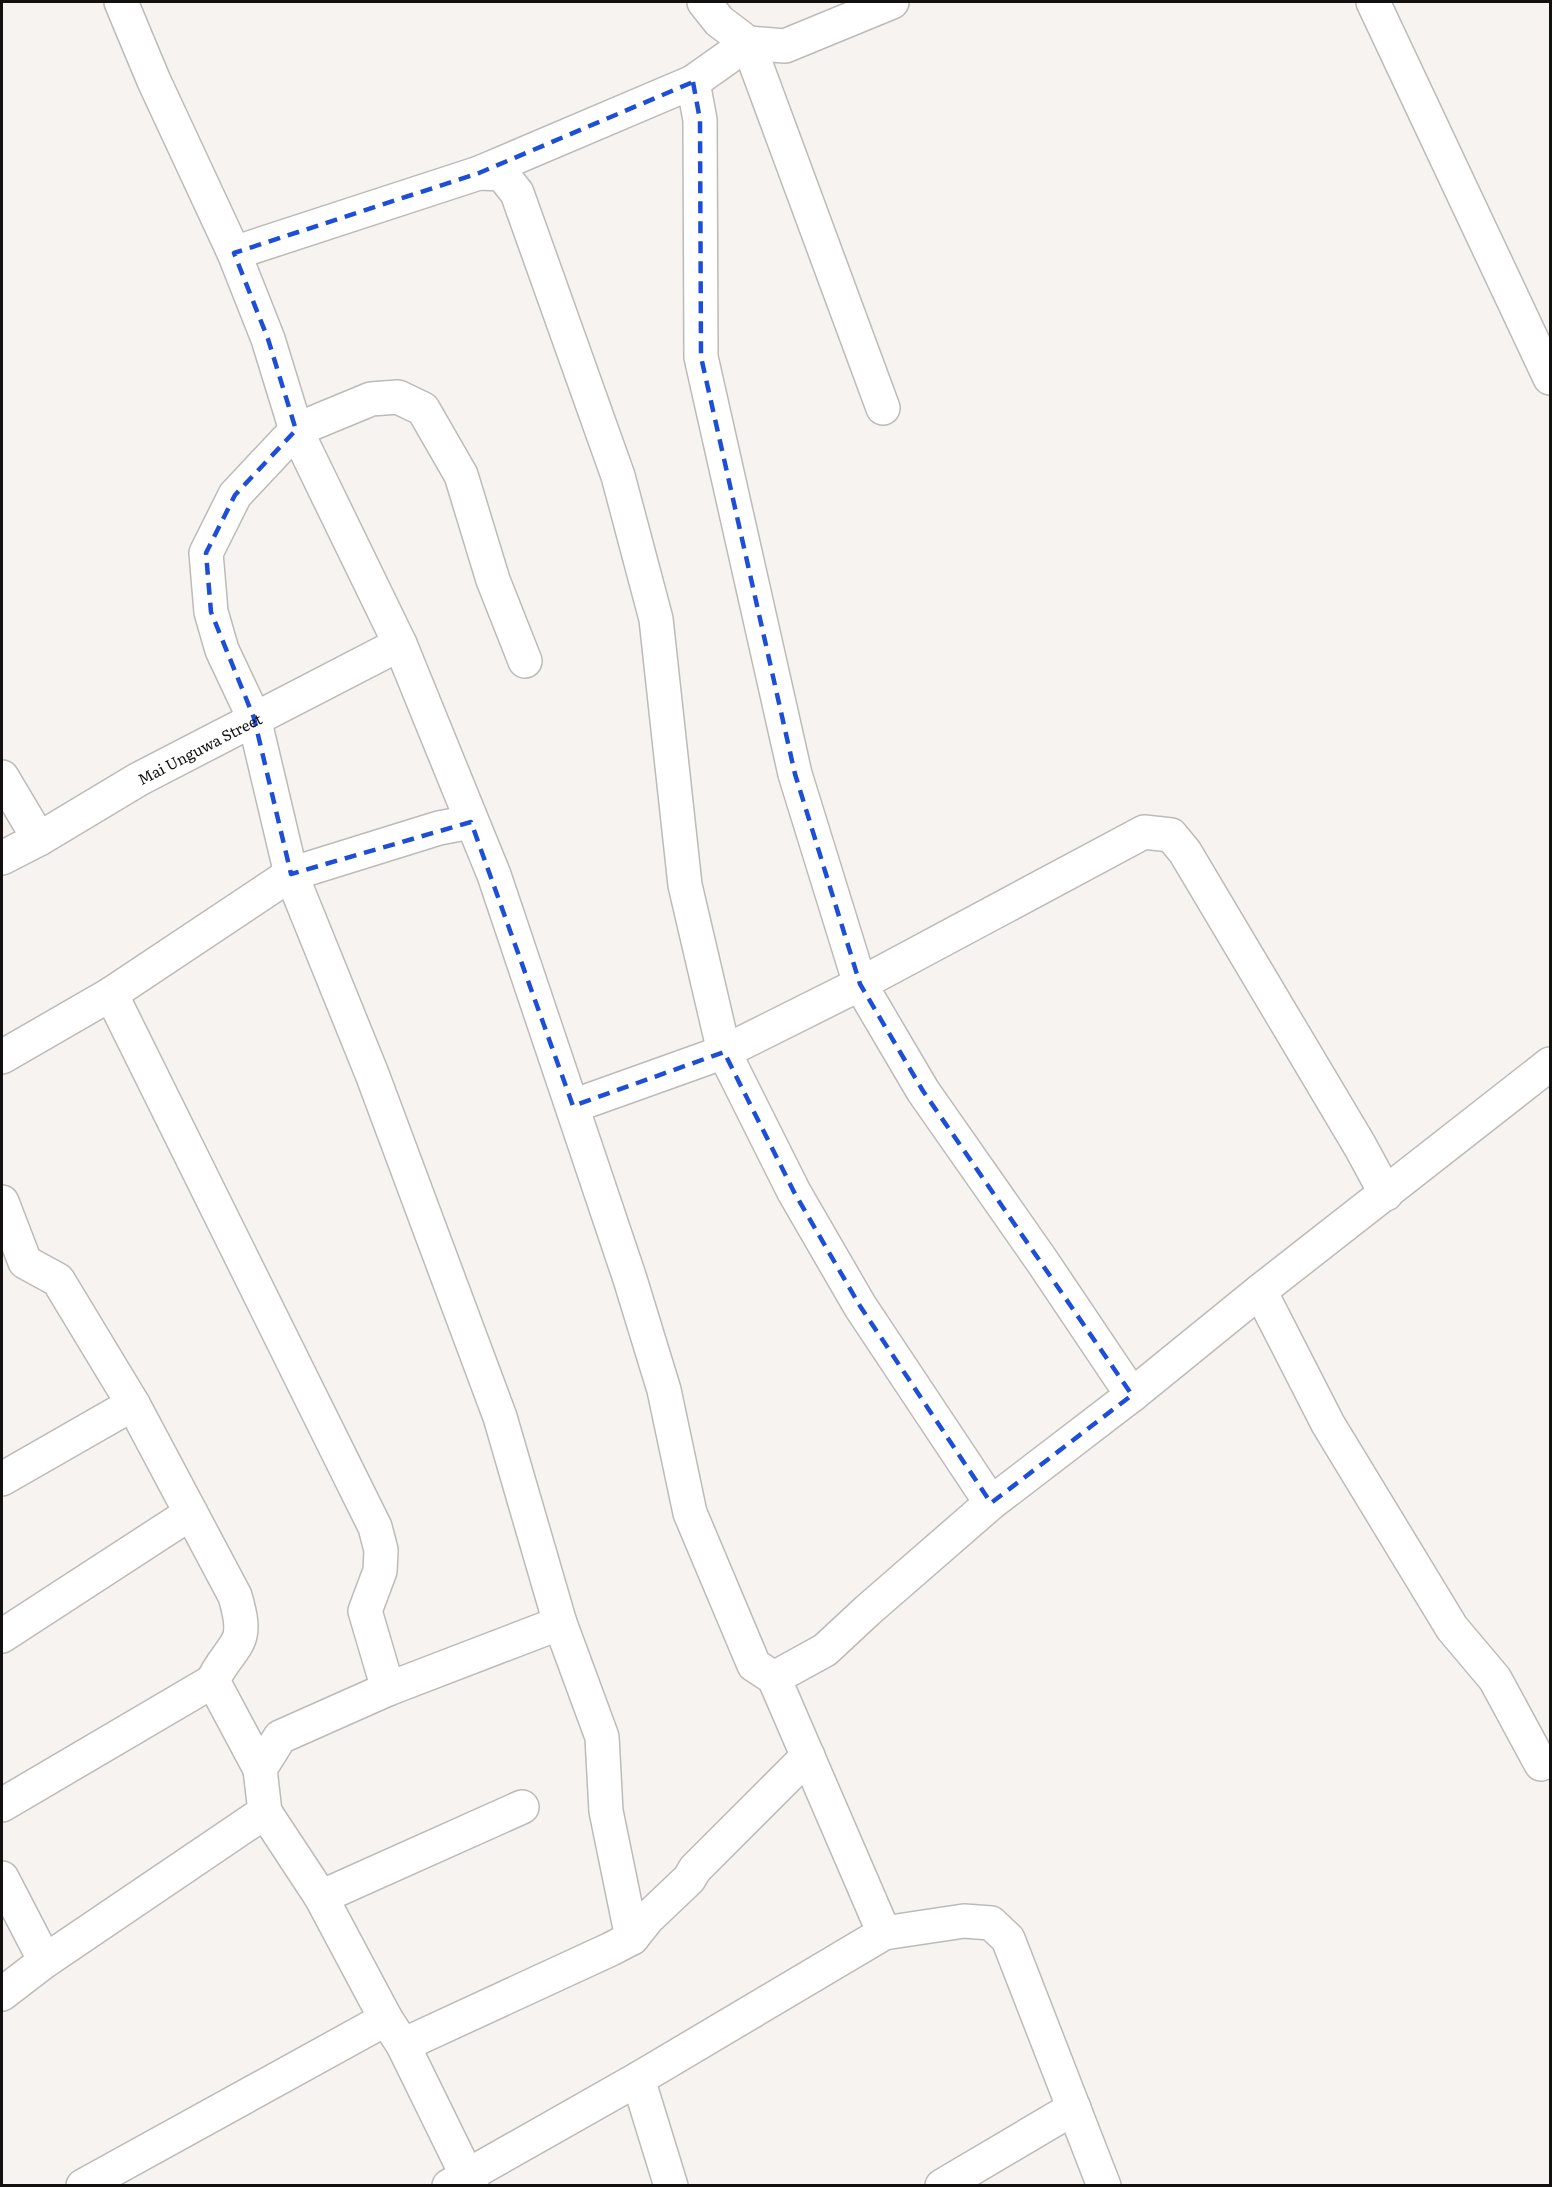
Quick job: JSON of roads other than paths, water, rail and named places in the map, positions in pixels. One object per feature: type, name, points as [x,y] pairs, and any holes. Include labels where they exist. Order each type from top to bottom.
[{"type":"street","points":[[121,2],[154,81],[234,253],[268,339],[296,430],[400,644],[498,886],[630,1279],[664,1390],[690,1513],[754,1665],[774,1678],[884,1933]]},
{"type":"street","points":[[704,2],[719,21],[748,43],[883,408]]},
{"type":"street","points":[[234,253],[479,173],[693,82],[748,43],[785,46],[892,2]]},
{"type":"street","points":[[1373,2],[1551,378]]},
{"type":"street","points":[[693,82],[700,120],[700,357],[795,774],[860,984],[923,1091],[1132,1395]]},
{"type":"street","points":[[479,173],[502,174],[517,193],[618,476],[656,620],[685,885],[724,1052],[794,1192],[860,1306],[991,1503]]},
{"type":"street","points":[[525,661],[493,580],[461,475],[423,409],[398,397],[371,399],[296,430],[235,495],[206,553],[214,622],[222,650],[254,718],[291,874],[372,1074],[500,1417],[560,1623],[602,1737],[606,1811],[632,1938]]},
{"type":"street","name":"Mai Unguwa Street","points":[[2,858],[39,839],[139,779],[400,644]]},
{"type":"street","points":[[2,777],[39,839]]},
{"type":"street","points":[[2,1057],[111,994],[291,874],[439,828],[471,822]]},
{"type":"street","points":[[573,1106],[724,1052],[860,984],[1144,832],[1171,835],[1185,852],[1360,1146],[1386,1194]]},
{"type":"street","points":[[111,994],[375,1527],[381,1550],[380,1571],[365,1611],[388,1689]]},
{"type":"street","points":[[774,1678],[825,1650],[991,1503],[1132,1395],[1260,1291],[1386,1194],[1445,1144],[1551,1064]]},
{"type":"street","points":[[2,1202],[13,1268],[58,1280],[133,1404],[235,1596],[241,1614],[239,1641],[218,1667],[213,1681],[2,1805]]},
{"type":"street","points":[[1260,1291],[1328,1424],[1452,1628],[1495,1679],[1541,1764]]},
{"type":"street","points":[[2,1479],[133,1404]]},
{"type":"street","points":[[2,1636],[191,1513]]},
{"type":"street","points":[[260,1769],[280,1737],[388,1689],[560,1623]]},
{"type":"street","points":[[213,1681],[260,1769],[265,1812],[321,1897],[394,2032],[463,2182],[884,1933],[964,1921],[991,1923],[1008,1939],[1104,2186]]},
{"type":"street","points":[[83,2186],[394,2032],[611,1950],[632,1938],[648,1918],[689,1879],[695,1869],[808,1756]]},
{"type":"street","points":[[321,1897],[522,1807]]},
{"type":"street","points":[[2,1994],[45,1961],[265,1812]]},
{"type":"street","points":[[2,1878],[45,1961]]},
{"type":"street","points":[[638,2079],[671,2186]]},
{"type":"street","points":[[942,2186],[1074,2108]]}]
